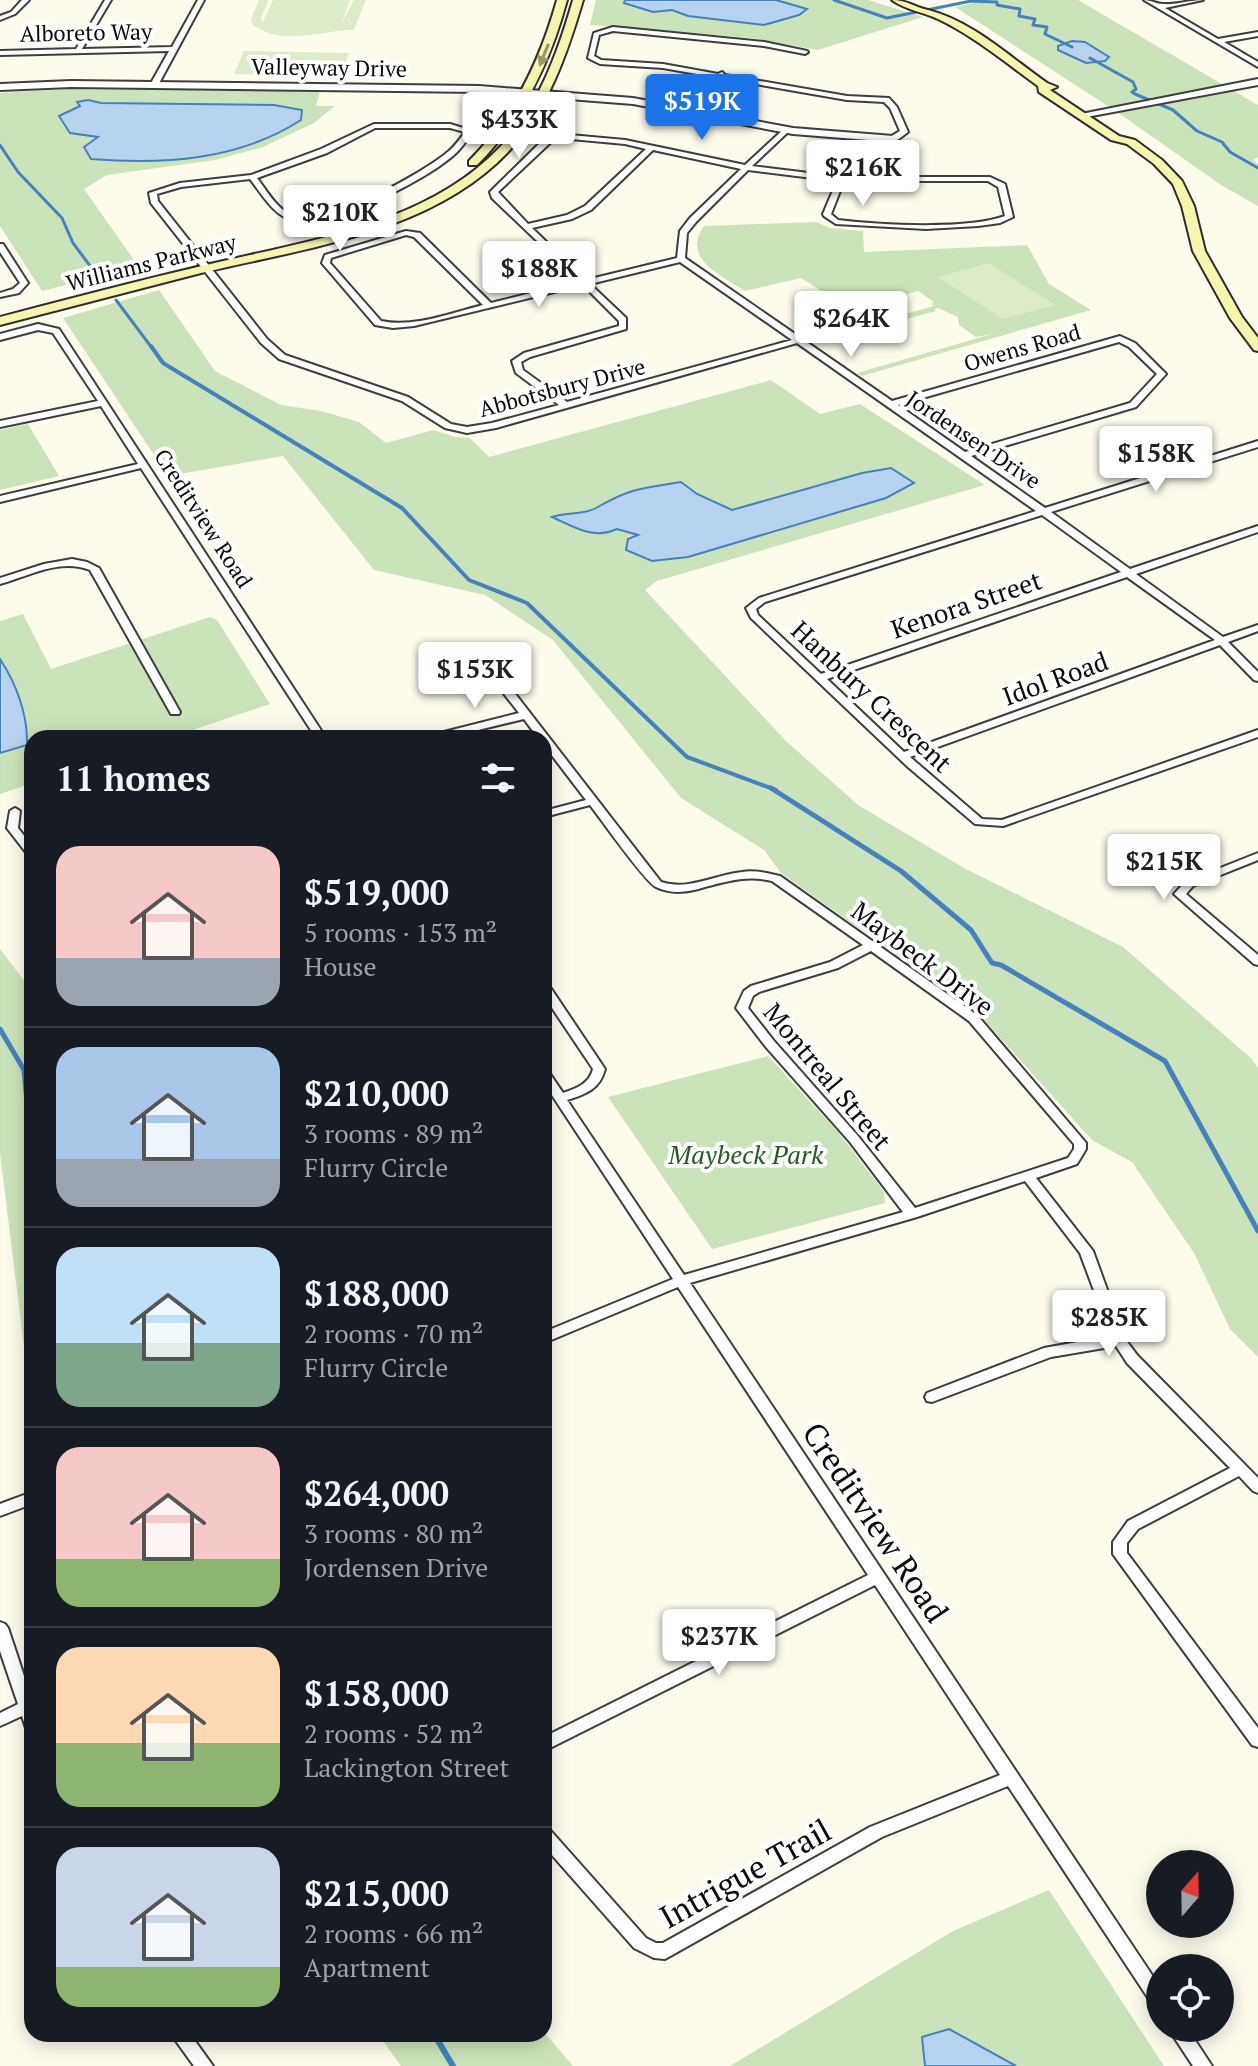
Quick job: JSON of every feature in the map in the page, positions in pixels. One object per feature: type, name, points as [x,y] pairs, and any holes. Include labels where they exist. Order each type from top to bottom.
[{"type":"main road","name":"Williams Parkway","points":[[0,321],[348,226],[434,189],[464,171],[486,152],[526,92],[546,51],[562,0]]},
{"type":"main road","name":"Williams Parkway","points":[[0,311],[360,228],[434,200],[474,176],[505,150],[542,94],[559,59],[578,0]]},
{"type":"main road","points":[[916,0],[939,11],[942,17]]},
{"type":"main road","points":[[900,1],[942,17],[1043,85],[1055,88],[1130,136],[1131,142]]},
{"type":"main road","points":[[1043,85],[1043,90],[1115,138],[1131,142],[1158,162],[1178,183],[1188,206],[1199,251],[1236,318],[1258,347]]},
{"type":"street","points":[[0,18],[13,13],[26,0]]},
{"type":"street","points":[[79,49],[108,0]]},
{"type":"street","points":[[154,85],[201,0]]},
{"type":"street","points":[[1147,0],[1258,65]]},
{"type":"street","points":[[1159,7],[1200,0]]},
{"type":"street","points":[[805,52],[750,42],[613,29],[596,34],[590,57],[600,62],[722,74],[847,98],[886,100],[893,107],[904,132],[893,139]]},
{"type":"street","points":[[1217,41],[1258,34]]},
{"type":"street","name":"Alboreto Way","points":[[0,53],[174,49]]},
{"type":"street","points":[[680,109],[722,74]]},
{"type":"street","points":[[1081,115],[1258,82]]},
{"type":"street","name":"Valleyway Drive","points":[[0,87],[154,85],[526,92],[680,109],[785,130],[848,138],[893,139]]},
{"type":"street","points":[[374,126],[450,126],[469,131],[454,151],[415,178],[378,197],[305,220],[284,214],[252,177],[324,151],[374,126]]},
{"type":"street","points":[[488,305],[417,235],[406,233],[328,257],[326,263],[378,323],[393,326],[414,324],[681,259],[683,233],[785,130]]},
{"type":"street","points":[[565,405],[519,371],[516,361],[623,327],[623,320],[495,196],[494,192],[547,141],[559,136],[579,137],[652,147],[746,168],[841,179],[990,179],[1002,186],[1009,217],[993,223],[841,223],[827,214],[841,179]]},
{"type":"street","points":[[529,226],[569,217],[588,208],[652,147]]},
{"type":"street","name":"Abbotsbury Drive","points":[[252,177],[180,185],[153,193],[154,201],[264,341],[282,357],[405,399],[448,426],[467,430],[493,426],[796,341]]},
{"type":"street","points":[[0,246],[24,283],[16,291],[0,295]]},
{"type":"street","name":"Jordensen Drive","points":[[681,259],[1044,511],[1222,641],[1258,678]]},
{"type":"street","name":"Creditview Road","points":[[0,337],[32,328],[47,327],[56,331],[316,730]]},
{"type":"street","name":"Owens Road","points":[[889,405],[1120,339],[1132,345],[1162,374],[1133,405],[963,455]]},
{"type":"street","points":[[0,424],[103,403]]},
{"type":"street","points":[[1044,511],[1258,444]]},
{"type":"street","points":[[0,499],[143,465]]},
{"type":"street","name":"Hanbury Crescent","points":[[1044,511],[754,604],[751,608],[754,616],[819,678],[979,822],[997,825],[1258,733]]},
{"type":"street","name":"Kenora Street","points":[[819,678],[1258,529]]},
{"type":"street","points":[[0,581],[64,563],[82,563],[94,568],[175,712]]},
{"type":"street","name":"Idol Road","points":[[903,756],[1258,628]]},
{"type":"street","name":"Maybeck Drive","points":[[477,663],[495,675],[538,730]]},
{"type":"street","points":[[465,730],[526,715]]},
{"type":"street","name":"Maybeck Drive","points":[[552,748],[662,887],[678,889],[743,872],[776,878],[973,1018],[1077,1136],[1080,1149],[1073,1161],[1028,1177],[912,1214],[735,1263],[552,1335]]},
{"type":"street","points":[[552,812],[594,801]]},
{"type":"street","points":[[15,811],[12,828],[24,843]]},
{"type":"street","points":[[1258,856],[1189,884],[1180,894],[1258,961]]},
{"type":"street","name":"Montreal Street","points":[[871,946],[834,965],[755,989],[748,994],[742,1008],[854,1139],[912,1214]]},
{"type":"street","points":[[552,999],[599,1069],[598,1079],[592,1086],[560,1098]]},
{"type":"street","name":"Creditview Road","points":[[552,1086],[1146,1981]]},
{"type":"street","points":[[1028,1177],[1086,1251],[1119,1340],[1151,1380],[1258,1487]]},
{"type":"street","points":[[932,1397],[1049,1352],[1119,1340]]},
{"type":"street","points":[[1240,1469],[1133,1525],[1120,1542],[1120,1554],[1258,1740]]},
{"type":"street","points":[[0,1510],[24,1501]]},
{"type":"street","points":[[552,1740],[877,1577]]},
{"type":"street","points":[[0,1628],[24,1700]]},
{"type":"street","points":[[0,1720],[24,1716]]},
{"type":"street","name":"Intrigue Trail","points":[[552,1844],[640,1943],[654,1950],[665,1951],[876,1832],[1010,1778]]},
{"type":"street","points":[[186,2042],[204,2066]]},
{"type":"street","points":[[1187,2042],[1203,2066]]},
{"type":"green space","points":[[259,0],[269,0],[261,18],[263,22],[273,0],[350,0],[341,24],[354,0],[366,0],[354,30],[290,36],[265,32],[253,25],[251,19]]},
{"type":"green space","points":[[596,0],[868,0],[923,17],[818,50],[751,38],[590,25]]},
{"type":"green space","points":[[987,0],[1078,0],[1258,105],[1258,157],[1253,160],[1258,164],[1258,206],[1221,185],[1117,112],[955,7]]},
{"type":"green space","points":[[244,51],[349,53],[341,76],[234,74]]},
{"type":"green space","points":[[66,89],[320,91],[316,106],[335,106],[314,123],[263,147],[215,160],[107,175],[84,189],[139,267],[42,291],[0,226],[0,93]]},
{"type":"green space","points":[[816,222],[830,228],[863,231],[864,252],[1027,245],[1049,284],[1091,310],[862,376],[857,373],[992,334],[976,337],[959,325],[958,317],[938,308],[874,328],[865,325],[934,306],[931,304],[934,302],[918,291],[879,302],[864,292],[836,300],[801,278],[745,291],[707,265],[697,248],[704,226]]},
{"type":"green space","points":[[989,263],[1055,305],[1003,319],[938,277]]},
{"type":"green space","points":[[159,290],[215,371],[281,405],[321,411],[359,422],[386,443],[433,430],[470,438],[489,457],[771,380],[820,414],[860,404],[985,485],[657,581],[645,590],[786,741],[858,805],[964,868],[1123,947],[1252,1059],[1258,1068],[1258,1357],[1230,1329],[1194,1253],[1132,1162],[1092,1140],[977,1012],[781,873],[764,850],[681,798],[553,640],[485,595],[374,570],[283,456],[168,476],[63,318]]},
{"type":"green space","points":[[28,424],[59,476],[0,490],[0,430]]},
{"type":"green space","points":[[23,614],[51,669],[210,617],[217,620],[270,704],[193,730],[24,730],[24,786],[0,794],[0,621]]},
{"type":"green space","points":[[0,949],[24,980],[24,1347],[0,1153]]},
{"type":"green space","name":"Maybeck Park","points":[[768,1056],[839,1133],[884,1192],[885,1203],[712,1249],[608,1097]]},
{"type":"green space","points":[[1049,1890],[1164,2066],[730,2066],[953,1931]]},
{"type":"green space","points":[[552,2041],[573,2066],[401,2066],[384,2042]]},
{"type":"water","points":[[625,0],[776,0],[807,9],[799,15],[764,25],[688,16],[672,10],[653,12],[624,3]]},
{"type":"water","points":[[1072,41],[1085,42],[1109,57],[1105,61],[1086,63],[1058,50],[1058,46]]},
{"type":"water","points":[[88,100],[101,103],[274,105],[302,110],[301,120],[252,144],[227,152],[173,160],[118,161],[91,159],[84,147],[98,137],[70,133],[59,116],[80,106],[77,102]]},
{"type":"water","points":[[891,468],[914,483],[886,498],[688,557],[652,561],[626,550],[628,539],[638,535],[617,529],[592,533],[552,517],[591,510],[637,490],[681,482],[697,494],[732,510],[862,473]]},
{"type":"water","points":[[0,659],[20,700],[26,730],[24,746],[0,753]]},
{"type":"water","points":[[949,2029],[1016,2066],[925,2066],[922,2037]]},
{"type":"waterway","points":[[834,0],[887,18],[971,1],[997,2],[997,5],[1020,9],[1019,16],[1035,19],[1033,25],[1047,27],[1045,34],[1072,47]]},
{"type":"waterway","points":[[1090,58],[1133,82],[1136,89],[1132,92],[1135,94],[1173,110],[1197,131],[1222,142],[1230,152],[1258,168]]},
{"type":"waterway","points":[[0,145],[18,172],[62,218],[73,243],[96,274]]},
{"type":"waterway","points":[[116,300],[152,348]]},
{"type":"waterway","points":[[151,346],[163,363],[402,508],[469,580],[527,603],[687,757],[772,788]]},
{"type":"waterway","points":[[772,788],[776,790]]},
{"type":"waterway","points":[[772,788],[901,871],[971,930],[992,963],[1001,965],[1165,1061],[1258,1231]]},
{"type":"waterway","points":[[0,1029],[24,1070]]},
{"type":"waterway","points":[[439,2042],[453,2066]]}]
